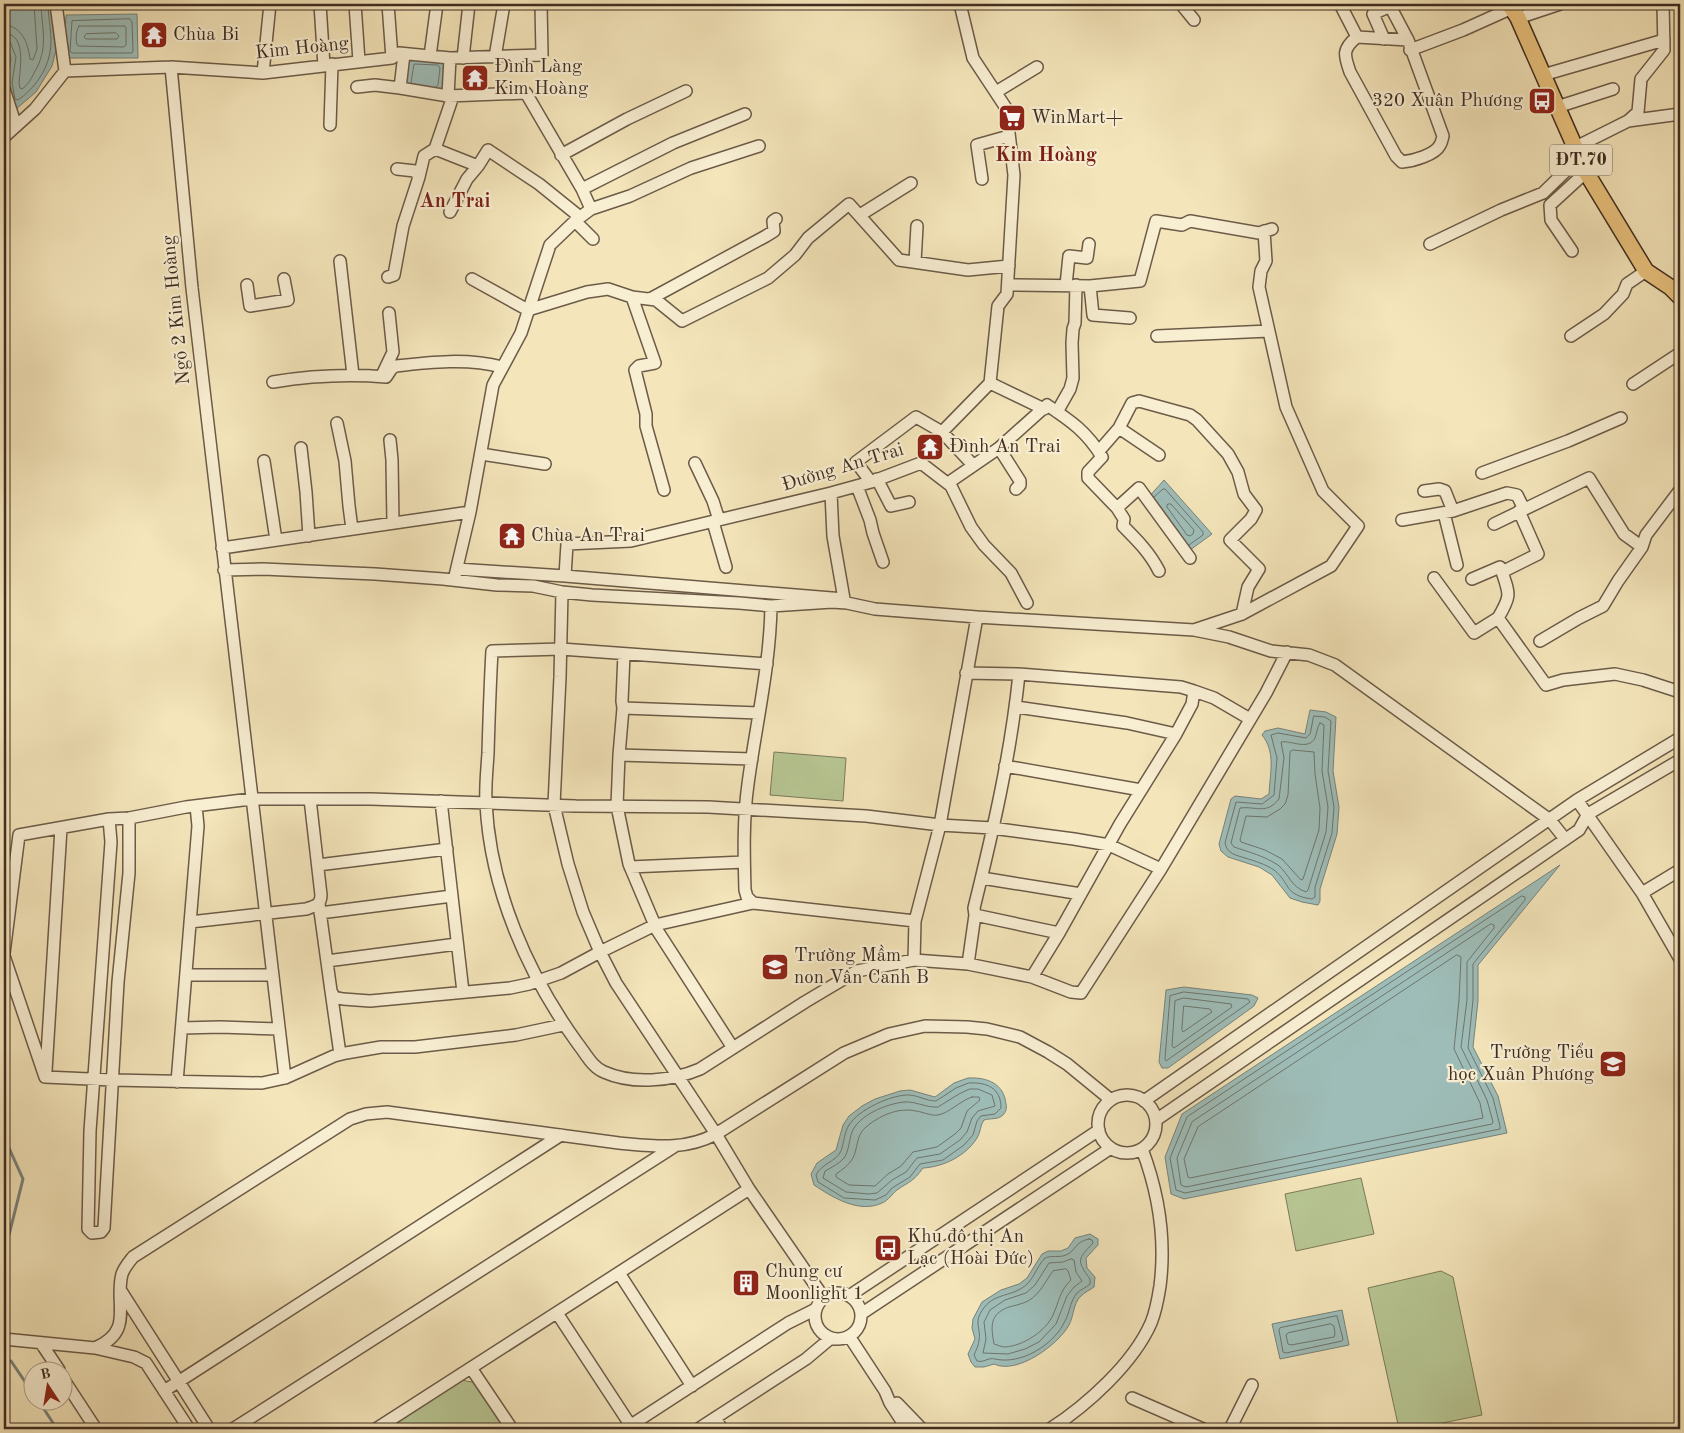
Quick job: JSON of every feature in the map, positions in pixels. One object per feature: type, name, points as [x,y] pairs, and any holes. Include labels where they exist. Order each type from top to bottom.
[{"type":"main road","name":"ĐT.70","points":[[1513,10],[1586,172],[1646,271],[1678,292]]},
{"type":"street","points":[[4,137],[35,109],[65,71],[56,4]]},
{"type":"street","points":[[262,73],[270,4]]},
{"type":"street","points":[[320,4],[328,65],[330,126]]},
{"type":"street","points":[[355,4],[359,61]]},
{"type":"street","points":[[388,4],[392,58]]},
{"type":"street","points":[[430,56],[437,4]]},
{"type":"street","points":[[463,58],[469,4]]},
{"type":"street","points":[[495,57],[504,4]]},
{"type":"street","name":"Kim Hoàng","points":[[65,71],[171,67],[262,73],[392,58],[399,53],[450,58],[542,55],[541,4]]},
{"type":"street","points":[[942,432],[990,383],[998,306],[1007,294],[1014,175],[1006,108],[972,58],[960,4]]},
{"type":"street","points":[[1181,4],[1194,20]]},
{"type":"street","points":[[1340,4],[1357,37]]},
{"type":"street","points":[[1384,39],[1373,14],[1392,5],[1409,45],[1443,136],[1440,146],[1433,152],[1414,160],[1402,162],[1396,156],[1350,72],[1346,60],[1348,44],[1357,37],[1384,39],[1409,45],[1463,30],[1513,10],[1560,4]]},
{"type":"street","points":[[1430,244],[1543,193],[1578,152],[1628,121],[1638,112],[1641,78],[1664,50],[1663,4]]},
{"type":"street","points":[[1543,76],[1664,40]]},
{"type":"street","points":[[400,88],[404,54]]},
{"type":"street","points":[[388,277],[394,275],[403,226],[424,156],[435,149],[451,102],[448,96],[450,58]]},
{"type":"street","name":"Ngõ 2 Kim Hoàng","points":[[171,67],[192,288],[285,1078]]},
{"type":"street","points":[[996,92],[1036,67]]},
{"type":"street","points":[[358,87],[375,85],[448,96],[526,93],[582,189],[591,209]]},
{"type":"street","points":[[4,89],[16,126]]},
{"type":"street","points":[[1558,107],[1612,89]]},
{"type":"street","points":[[561,155],[628,119],[686,91]]},
{"type":"street","points":[[582,189],[674,143],[745,114]]},
{"type":"street","points":[[1628,121],[1680,114]]},
{"type":"street","points":[[982,179],[977,145],[1010,136]]},
{"type":"street","points":[[455,574],[470,512],[493,385],[521,333],[550,245],[591,209],[630,196],[691,168],[759,146]]},
{"type":"street","points":[[435,149],[478,166]]},
{"type":"street","points":[[450,212],[467,179],[488,150],[539,184],[578,219],[593,239]]},
{"type":"street","points":[[397,169],[416,171],[419,177]]},
{"type":"street","points":[[1572,251],[1551,220],[1550,205],[1586,172]]},
{"type":"street","points":[[860,215],[911,183]]},
{"type":"street","points":[[472,278],[528,310],[586,292],[608,289],[632,297],[656,300],[682,321],[768,278],[795,255],[808,238],[850,204],[899,260],[968,270],[1009,266]]},
{"type":"street","points":[[650,299],[774,231],[773,221],[776,219]]},
{"type":"street","points":[[1008,285],[1090,286],[1140,281],[1156,220],[1182,225],[1190,221],[1259,233],[1268,230],[1266,261],[1261,271],[1259,287],[1286,406],[1323,492],[1358,526],[1331,566],[1242,614],[1194,630]]},
{"type":"street","points":[[915,262],[917,226]]},
{"type":"street","points":[[1057,412],[1070,389],[1073,378],[1072,343],[1075,323],[1069,256],[1086,258],[1089,244]]},
{"type":"street","points":[[340,261],[353,375]]},
{"type":"street","points":[[1571,336],[1604,314],[1623,294],[1627,284],[1646,271]]},
{"type":"street","points":[[247,285],[250,306],[288,300],[284,279]]},
{"type":"street","points":[[1090,286],[1093,315],[1130,318]]},
{"type":"street","points":[[632,297],[654,363],[639,366],[635,370],[646,414],[646,426],[664,490]]},
{"type":"street","points":[[384,377],[383,371],[390,362],[393,352],[389,313]]},
{"type":"street","points":[[1157,336],[1269,331]]},
{"type":"street","points":[[1633,384],[1680,353]]},
{"type":"street","points":[[273,382],[296,378],[353,375],[386,377],[392,368],[396,366],[451,361],[493,364],[502,367]]},
{"type":"street","points":[[990,383],[1044,409]]},
{"type":"street","points":[[1099,452],[1118,428],[1132,403],[1139,401],[1190,415],[1197,420],[1228,454],[1238,472],[1244,494],[1256,510],[1251,519],[1230,540],[1260,569],[1248,587],[1242,614]]},
{"type":"street","points":[[1027,603],[1011,573],[984,545],[971,527],[948,483],[973,464],[999,448],[1047,405],[1081,429],[1099,452],[1102,457],[1088,472],[1088,478],[1117,508],[1124,519],[1123,526],[1144,547],[1159,571]]},
{"type":"street","points":[[909,502],[891,506],[874,481],[856,462],[916,417],[942,432],[973,464]]},
{"type":"street","points":[[1482,473],[1568,441],[1621,418]]},
{"type":"street","points":[[337,423],[345,461],[352,529]]},
{"type":"street","points":[[1118,428],[1159,454]]},
{"type":"street","points":[[390,440],[393,523]]},
{"type":"street","points":[[301,448],[309,536]]},
{"type":"street","points":[[999,448],[1020,481],[1020,485],[1016,489]]},
{"type":"street","points":[[481,454],[545,464]]},
{"type":"street","points":[[264,461],[276,540]]},
{"type":"street","points":[[695,463],[713,501],[726,567]]},
{"type":"street","name":"Đường An Trai","points":[[565,576],[567,544],[631,541],[831,493],[874,481],[921,463],[948,483]]},
{"type":"street","points":[[1494,524],[1589,478],[1624,534],[1642,547]]},
{"type":"street","points":[[857,486],[884,562]]},
{"type":"street","points":[[1117,508],[1139,488],[1190,558]]},
{"type":"street","points":[[1424,491],[1439,489],[1445,491],[1457,565]]},
{"type":"street","points":[[1540,641],[1603,606],[1642,547],[1646,535],[1680,490]]},
{"type":"street","points":[[1402,520],[1448,512],[1508,492],[1518,495],[1521,510],[1538,554],[1502,572]]},
{"type":"street","points":[[224,570],[565,576],[844,600],[833,536],[831,493]]},
{"type":"street","points":[[222,548],[470,512]]},
{"type":"street","points":[[1434,578],[1474,633],[1498,618],[1508,599],[1507,587],[1500,568],[1472,579]]},
{"type":"street","points":[[455,574],[497,584],[532,586],[562,592],[739,602],[771,606],[832,602],[875,608],[977,617],[1194,630],[1229,637],[1271,651],[1309,655],[1335,665],[1550,820],[1565,839]]},
{"type":"street","points":[[562,592],[554,805],[568,864],[583,912],[616,983],[716,1134],[749,1189],[824,1298]]},
{"type":"street","points":[[753,903],[747,897],[745,890],[745,809],[767,664],[771,606]]},
{"type":"street","points":[[914,960],[915,921],[940,825],[977,617]]},
{"type":"street","points":[[1498,618],[1546,685],[1563,680],[1615,674],[1643,680],[1680,692]]},
{"type":"street","points":[[767,664],[561,649],[492,651],[486,802],[491,844],[501,890],[515,930],[539,981],[563,1025],[589,1059],[603,1072],[626,1078],[664,1080],[678,1077],[700,1069],[852,973],[914,960],[968,964],[1032,977],[1071,992],[1081,993],[1161,869],[1250,719],[1287,652]]},
{"type":"street","points":[[624,654],[617,806],[630,867],[655,925],[733,1048]]},
{"type":"street","points":[[966,673],[1019,674],[1182,686],[1214,698],[1250,719]]},
{"type":"street","points":[[968,964],[975,914],[974,908],[1005,766],[1016,707],[1019,674]]},
{"type":"street","points":[[1032,977],[1060,933],[1141,790],[1176,734],[1192,704],[1194,691]]},
{"type":"street","points":[[1016,707],[1127,722],[1176,734]]},
{"type":"street","points":[[623,708],[759,713]]},
{"type":"street","points":[[1144,1101],[1577,800],[1680,738]]},
{"type":"street","points":[[619,755],[752,759]]},
{"type":"street","points":[[1156,1120],[1579,830],[1588,814],[1680,760]]},
{"type":"street","points":[[1005,766],[1141,790]]},
{"type":"street","points":[[310,798],[321,895],[319,909],[340,1054]]},
{"type":"street","points":[[46,1077],[4,955],[19,835],[109,819],[129,818],[196,806],[251,799],[310,798],[708,807],[866,816],[940,825],[992,828],[1074,839],[1109,845],[1161,869]]},
{"type":"street","points":[[1577,800],[1642,893],[1678,950]]},
{"type":"street","points":[[441,801],[463,992]]},
{"type":"street","points":[[178,1082],[198,826],[196,806]]},
{"type":"street","points":[[109,819],[111,842],[93,1079],[88,1211],[88,1229],[92,1233],[101,1232],[104,1228],[118,982],[129,873],[129,818]]},
{"type":"street","points":[[46,1077],[61,828]]},
{"type":"street","points":[[318,865],[447,849]]},
{"type":"street","points":[[630,867],[744,862]]},
{"type":"street","points":[[1642,893],[1680,870]]},
{"type":"street","points":[[982,878],[1081,894]]},
{"type":"street","points":[[190,922],[452,896]]},
{"type":"street","points":[[331,991],[334,997],[343,1000],[370,1002],[510,988],[561,973],[655,925],[753,903],[915,921]]},
{"type":"street","points":[[975,914],[1060,933]]},
{"type":"street","points":[[327,961],[457,944]]},
{"type":"street","points":[[186,975],[273,976]]},
{"type":"street","points":[[46,1077],[242,1084],[262,1083],[285,1078],[340,1054],[381,1047],[415,1047],[516,1035],[563,1025]]},
{"type":"street","points":[[95,1348],[105,1344],[120,1323],[120,1289],[123,1272],[133,1257],[350,1119],[366,1114],[387,1112],[651,1146],[687,1145],[716,1134],[844,1053],[889,1034],[925,1026],[974,1028],[1020,1037],[1068,1064],[1111,1100]]},
{"type":"street","points":[[182,1028],[279,1029]]},
{"type":"street","points":[[1120,1096],[1130,1096],[1144,1101],[1153,1111],[1156,1120],[1156,1129],[1152,1138],[1142,1149],[1129,1153],[1119,1152],[1111,1148],[1104,1142],[1098,1124],[1104,1106],[1120,1096]]},
{"type":"street","points":[[849,1296],[1099,1130]]},
{"type":"street","points":[[164,1391],[561,1135]]},
{"type":"street","points":[[233,1429],[675,1146]]},
{"type":"street","points":[[816,1309],[816,1324],[819,1330],[832,1338],[839,1339],[849,1336],[857,1328],[861,1314],[1111,1148]]},
{"type":"street","points":[[1050,1429],[1082,1406],[1112,1378],[1136,1348],[1151,1324],[1156,1309],[1161,1277],[1163,1242],[1156,1193],[1142,1149]]},
{"type":"street","points":[[376,1429],[749,1189]]},
{"type":"street","points":[[619,1273],[692,1386]]},
{"type":"street","points":[[120,1289],[209,1429]]},
{"type":"street","points":[[557,1313],[628,1427],[788,1323],[816,1309],[824,1298],[841,1293],[849,1296],[855,1301],[861,1314]]},
{"type":"street","points":[[849,1336],[908,1429]]},
{"type":"street","points":[[698,1429],[806,1359],[832,1338]]},
{"type":"street","points":[[4,1339],[95,1348],[140,1360],[146,1363],[189,1429]]},
{"type":"street","points":[[41,1343],[52,1360]]},
{"type":"street","points":[[471,1368],[512,1429]]},
{"type":"street","points":[[1230,1429],[1252,1385]]},
{"type":"street","points":[[885,1391],[922,1429]]},
{"type":"street","points":[[72,1392],[96,1429]]},
{"type":"street","points":[[1132,1398],[1203,1429]]},
{"type":"street","points":[[715,1418],[722,1429]]},
{"type":"green space","points":[[774,752],[846,758],[843,801],[770,795]]},
{"type":"green space","points":[[1361,1178],[1374,1234],[1296,1251],[1285,1194]]},
{"type":"green space","points":[[1441,1271],[1453,1277],[1482,1415],[1413,1429],[1399,1429],[1368,1288]]},
{"type":"green space","points":[[461,1380],[477,1383],[507,1429],[386,1429]]},
{"type":"water","points":[[4,4],[52,4],[56,50],[52,66],[36,92],[15,110],[7,84],[11,58],[4,38]]},
{"type":"water","points":[[137,14],[138,58],[64,58],[66,15]]},
{"type":"water","points":[[408,58],[445,61],[442,93],[404,88]]},
{"type":"water","points":[[1164,480],[1212,534],[1186,553],[1147,499]]},
{"type":"water","points":[[1310,710],[1326,712],[1336,717],[1333,771],[1339,807],[1337,834],[1320,889],[1318,905],[1290,898],[1272,875],[1259,867],[1228,857],[1221,851],[1219,844],[1231,799],[1235,796],[1261,799],[1269,794],[1271,756],[1262,735],[1265,731],[1278,728],[1305,734]]},
{"type":"water","points":[[1560,865],[1478,965],[1478,1001],[1473,1047],[1498,1096],[1507,1133],[1184,1199],[1171,1194],[1165,1157],[1182,1114]]},
{"type":"water","points":[[1184,987],[1252,995],[1258,998],[1254,1006],[1168,1068],[1162,1068],[1159,1062],[1166,990]]},
{"type":"water","points":[[968,1078],[987,1080],[998,1086],[1005,1097],[1006,1108],[1005,1113],[1001,1117],[984,1120],[977,1138],[960,1155],[946,1163],[923,1168],[914,1179],[897,1190],[887,1200],[873,1206],[864,1207],[846,1203],[814,1185],[811,1174],[817,1163],[836,1150],[843,1125],[849,1116],[862,1106],[875,1099],[900,1091],[910,1090],[935,1097],[954,1083]]},
{"type":"water","points":[[1090,1234],[1098,1239],[1098,1245],[1086,1258],[1087,1268],[1095,1277],[1094,1287],[1078,1299],[1071,1321],[1064,1333],[1046,1349],[1025,1362],[1014,1365],[1003,1366],[994,1364],[975,1367],[968,1354],[975,1339],[972,1328],[973,1319],[982,1302],[1001,1290],[1019,1284],[1027,1278],[1042,1254],[1048,1251],[1061,1251],[1068,1248],[1075,1238]]},
{"type":"water","points":[[1342,1310],[1349,1345],[1280,1359],[1272,1324]]},
{"type":"waterway","points":[[4,1137],[23,1179],[4,1255]]},
{"type":"waterway","points":[[11,1361],[22,1377]]},
{"type":"waterway","points":[[45,1410],[57,1429]]},
{"type":"place","name":"Chùa Bi","points":[[154,35]]},
{"type":"place","name":"Đình Làng Kim Hoàng","points":[[475,78]]},
{"type":"place","name":"320 Xuân Phương","points":[[1542,101]]},
{"type":"place","name":"WinMart+","points":[[1012,118]]},
{"type":"place","name":"Đình An Trai","points":[[930,447]]},
{"type":"place","name":"Chùa An Trai","points":[[512,536]]},
{"type":"place","name":"Trường Mầm non Vân Canh B","points":[[775,967]]},
{"type":"place","name":"Trường Tiểu học Xuân Phương","points":[[1613,1064]]},
{"type":"place","name":"Khu đô thị An Lạc (Hoài Đức)","points":[[888,1248]]},
{"type":"place","name":"Chung cư Moonlight 1","points":[[746,1283]]},
{"type":"district","name":"Kim Hoàng","points":[[1046,156]]},
{"type":"district","name":"An Trai","points":[[455,202]]}]
